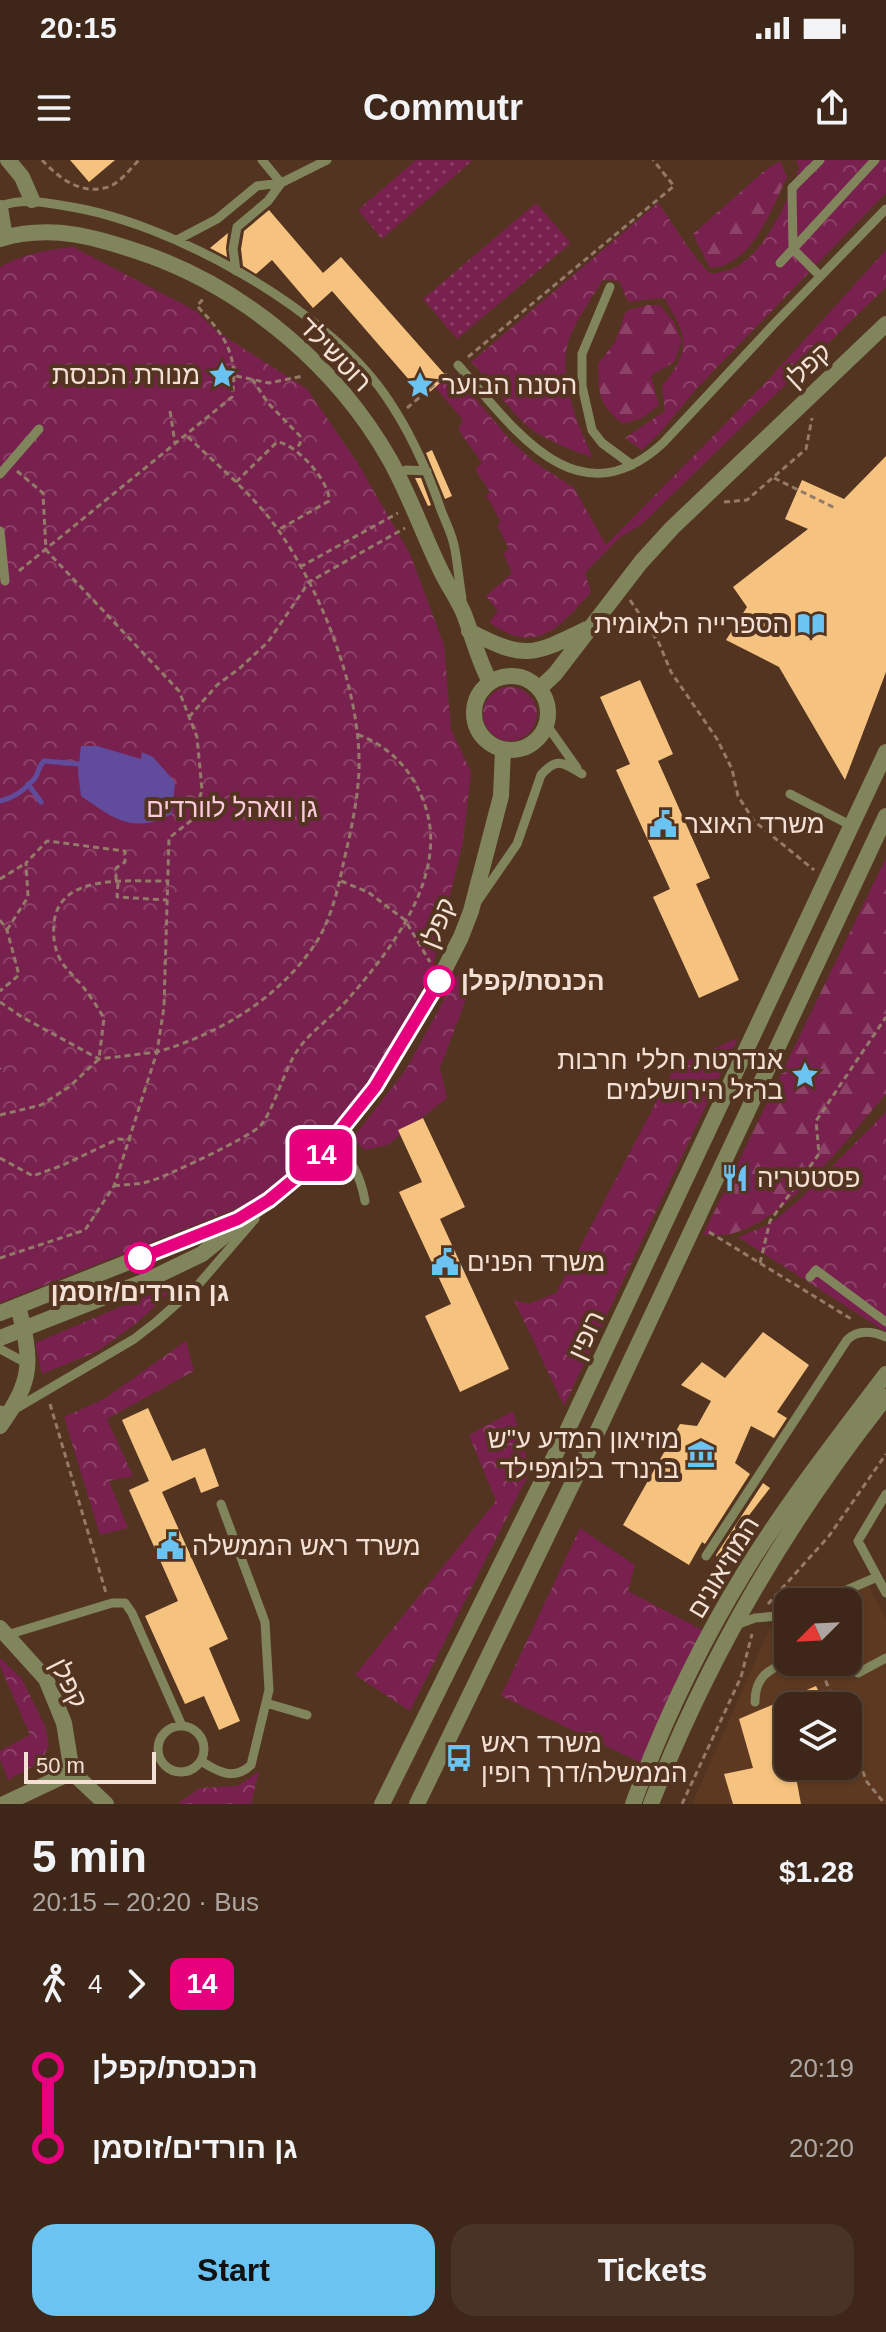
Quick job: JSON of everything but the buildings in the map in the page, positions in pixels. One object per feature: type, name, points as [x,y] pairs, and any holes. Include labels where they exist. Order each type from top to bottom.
[{"type":"street","points":[[8,160],[22,177],[32,200]]},
{"type":"street","points":[[0,207],[2,238]]},
{"type":"street","name":"רוטשילד","points":[[2,238],[48,231],[69,232],[111,242],[169,263],[214,286],[242,302],[279,330],[318,367],[366,424],[396,473],[464,614],[479,661],[490,682]]},
{"type":"street","name":"קפלן","points":[[539,689],[555,674],[641,562],[696,505],[886,324]]},
{"type":"street","points":[[469,631],[503,648],[526,652],[542,649],[592,626]]},
{"type":"street","points":[[510,676],[531,682],[539,689],[547,705],[546,724],[534,742],[525,747],[503,749],[484,739],[474,720],[476,699],[490,682],[510,676]]},
{"type":"street","name":"קפלן","points":[[272,1198],[315,1162],[375,1087],[440,979],[471,911],[501,796],[503,749]]},
{"type":"street","name":"רופין","points":[[382,1804],[568,1429],[886,752]]},
{"type":"street","name":"רופין","points":[[417,1804],[886,816]]},
{"type":"street","points":[[0,1313],[238,1219],[272,1198]]},
{"type":"street","points":[[0,1338],[148,1280],[202,1254],[272,1198]]},
{"type":"street","points":[[3,1416],[22,1393],[28,1364],[18,1306]]},
{"type":"street","name":"המוזיאונים","points":[[633,1804],[648,1762],[697,1660],[744,1574],[779,1520],[886,1374]]},
{"type":"street","name":"המוזיאונים","points":[[651,1804],[733,1627],[776,1550],[886,1397]]},
{"type":"street","name":"קפלן","points":[[4,1631],[46,1679],[64,1723],[72,1772]]},
{"type":"street","points":[[4,1804],[72,1772],[106,1804]]},
{"type":"lane","points":[[262,160],[281,183]]},
{"type":"lane","points":[[177,240],[217,219],[257,186],[281,183],[327,160]]},
{"type":"lane","points":[[820,160],[792,188],[793,249],[820,276]]},
{"type":"lane","points":[[780,263],[875,160]]},
{"type":"lane","points":[[236,271],[233,249],[237,227],[268,201],[281,183]]},
{"type":"lane","points":[[0,207],[14,201],[32,200],[110,214],[177,240],[236,271],[297,310],[330,336],[358,363],[399,416],[427,471],[455,547],[464,614]]},
{"type":"lane","points":[[458,365],[530,446],[549,460],[576,470],[603,472],[624,469],[648,457],[663,443],[886,209]]},
{"type":"lane","points":[[217,219],[237,227]]},
{"type":"lane","points":[[610,287],[582,354],[582,386],[592,430],[602,443],[632,465]]},
{"type":"lane","points":[[0,474],[39,429]]},
{"type":"lane","points":[[396,473],[427,471]]},
{"type":"lane","points":[[0,531],[5,581]]},
{"type":"lane","points":[[471,911],[517,844],[541,775],[549,765],[556,762],[565,764],[582,774],[546,724]]},
{"type":"lane","points":[[790,794],[852,826]]},
{"type":"lane","points":[[333,1141],[352,1162],[362,1180],[365,1201]]},
{"type":"lane","points":[[3,1416],[134,1339],[156,1322],[198,1285],[272,1198]]},
{"type":"lane","points":[[810,1277],[816,1270],[886,1322]]},
{"type":"lane","points":[[706,1556],[847,1340],[863,1332],[886,1337]]},
{"type":"lane","points":[[0,1349],[28,1364]]},
{"type":"lane","points":[[885,1500],[858,1541],[886,1593]]},
{"type":"lane","points":[[201,1761],[216,1771],[233,1775],[251,1765],[269,1690],[265,1622],[221,1504]]},
{"type":"lane","points":[[851,1588],[877,1577]]},
{"type":"lane","points":[[4,1631],[109,1604],[125,1603],[182,1726]]},
{"type":"lane","points":[[733,1627],[755,1618],[774,1617]]},
{"type":"lane","points":[[862,1671],[886,1658]]},
{"type":"lane","points":[[755,1702],[759,1680],[774,1667]]},
{"type":"lane","points":[[266,1703],[307,1715]]},
{"type":"lane","points":[[182,1726],[190,1728],[204,1745],[201,1761],[189,1772],[177,1773],[169,1770],[159,1758],[158,1742],[174,1727],[182,1726]]},
{"type":"path","points":[[42,160],[62,180],[81,188],[106,188],[139,160]]},
{"type":"path","points":[[399,416],[674,186],[653,160]]},
{"type":"path","points":[[5,581],[232,397],[235,375],[221,331],[197,306],[214,286]]},
{"type":"path","points":[[235,375],[269,383],[307,375]]},
{"type":"path","points":[[252,379],[268,403],[300,436],[300,444],[295,449]]},
{"type":"path","points":[[170,411],[175,443]]},
{"type":"path","points":[[696,505],[747,500],[806,449],[812,419]]},
{"type":"path","points":[[0,1002],[99,1059],[157,1052],[219,1028],[258,1004],[313,948],[332,909],[357,788],[357,734],[339,656],[309,582],[278,530],[236,482],[186,435]]},
{"type":"path","points":[[236,482],[277,442],[295,449],[328,488],[329,501],[278,530]]},
{"type":"path","points":[[0,1258],[85,1230],[114,1186],[157,1052],[164,1007],[169,838],[193,819],[202,790],[197,737],[179,691],[46,550],[43,493],[9,464]]},
{"type":"path","points":[[772,477],[835,508]]},
{"type":"path","points":[[300,567],[412,505]]},
{"type":"path","points":[[189,717],[217,685],[268,642],[309,582],[388,538]]},
{"type":"path","points":[[621,589],[659,643],[671,672],[717,739],[732,769],[738,796],[754,821],[826,880]]},
{"type":"path","points":[[114,1186],[149,1182],[261,1126],[295,1053],[314,1029],[346,1002],[419,897],[430,863],[432,837],[428,812],[419,789],[392,753],[377,742],[357,734]]},
{"type":"path","points":[[0,879],[26,863],[47,841],[125,851],[125,862],[116,868],[117,897],[167,900]]},
{"type":"path","points":[[7,930],[28,897],[26,863]]},
{"type":"path","points":[[0,1115],[41,1105],[69,1087],[99,1059],[104,1018],[61,962],[56,948],[54,919],[60,904],[69,893],[82,886],[170,881]]},
{"type":"path","points":[[340,881],[368,892],[405,920],[440,979]]},
{"type":"path","points":[[0,920],[7,930],[19,975],[0,991]]},
{"type":"path","points":[[760,1263],[770,1221],[819,1154],[816,1121],[886,1017]]},
{"type":"path","points":[[0,1158],[33,1176],[118,1139],[131,1140]]},
{"type":"path","points":[[695,1223],[854,1320]]},
{"type":"path","points":[[46,1391],[109,1604]]},
{"type":"path","points":[[862,1769],[867,1782],[885,1804]]},
{"type":"shaded area","points":[[81,746],[97,746],[141,759],[142,752],[153,757],[175,782],[172,814],[146,823],[124,821],[81,796],[78,772]]},
{"type":"shaded area","points":[[867,1583],[886,1619],[886,1804],[692,1804],[769,1630],[774,1628],[774,1676],[862,1676],[862,1588],[856,1588]]},
{"type":"green space","points":[[416,160],[473,160],[382,239],[358,210]]},
{"type":"green space","points":[[796,160],[886,160],[886,193],[697,388],[642,450],[625,438],[665,411],[662,386],[682,352],[682,333],[664,298],[628,302],[619,281],[603,280],[573,330],[567,345],[566,378],[574,412],[593,458],[532,430],[471,362],[658,203],[711,274],[736,267],[757,249],[775,223],[799,168]]},
{"type":"green space","points":[[780,161],[787,177],[758,234],[738,258],[710,268],[693,234],[763,172]]},
{"type":"green space","points":[[536,203],[571,243],[457,339],[423,299]]},
{"type":"green space","name":"גן וואהל לוורדים","points":[[73,247],[196,311],[216,331],[307,389],[357,462],[410,554],[444,645],[451,729],[471,772],[463,842],[431,973],[375,1073],[320,1145],[263,1198],[0,1303],[0,267],[35,253]]},
{"type":"green space","points":[[886,250],[886,287],[641,525],[619,538],[585,573],[591,592],[569,616],[558,626],[534,637],[505,632],[489,622],[498,611],[486,596],[512,573],[503,553],[509,549],[497,525],[501,522],[486,495],[490,492],[475,469],[482,463],[458,429],[463,420],[435,387],[454,373],[510,440],[534,462],[574,488],[606,545],[768,380]]},
{"type":"green space","points":[[660,305],[674,322],[682,342],[674,362],[651,376],[659,405],[642,418],[623,424],[604,404],[598,364],[615,342],[626,311]]},
{"type":"green space","points":[[510,687],[529,695],[537,714],[529,733],[510,741],[491,733],[483,714],[491,695]]},
{"type":"green space","points":[[886,858],[886,1094],[817,1174],[776,1211],[734,1233],[703,1235]]},
{"type":"green space","points":[[460,971],[473,981],[440,1068],[447,1098],[388,1145],[365,1150],[352,1139],[405,1071]]},
{"type":"green space","points":[[738,1038],[564,1406],[514,1300],[529,1304],[556,1293],[675,1066]]},
{"type":"green space","points":[[886,1112],[886,1332],[738,1237],[770,1224],[799,1200]]},
{"type":"green space","points":[[182,1281],[138,1322],[98,1351],[42,1374],[35,1343]]},
{"type":"green space","points":[[186,1341],[194,1371],[107,1419],[133,1476],[109,1481],[128,1528],[100,1535],[64,1417],[104,1399]]},
{"type":"green space","points":[[513,1411],[530,1471],[410,1711],[355,1675],[496,1501],[469,1435]]},
{"type":"green space","points":[[580,1528],[635,1565],[628,1591],[704,1631],[641,1763],[501,1696]]},
{"type":"green space","points":[[0,1658],[22,1679],[45,1726],[49,1745],[41,1762],[8,1780],[0,1751],[30,1735],[0,1666]]},
{"type":"green space","points":[[259,1771],[251,1804],[177,1804],[200,1788],[238,1786]]},
{"type":"waterway","points":[[0,801],[28,786],[44,761],[79,764]]},
{"type":"waterway","points":[[28,784],[41,802]]},
{"type":"bus line","name":"14","points":[[140,1258],[238,1219],[269,1200],[315,1162],[375,1087],[439,981]]},
{"type":"place","name":"מנורת הכנסת","points":[[222,375]]},
{"type":"place","name":"הסנה הבוער","points":[[420,385]]},
{"type":"place","name":"הספרייה הלאומית","points":[[811,624]]},
{"type":"place","name":"משרד האוצר","points":[[663,824]]},
{"type":"place","name":"הכנסת/קפלן","points":[[439,981]]},
{"type":"place","name":"אנדרטת חללי חרבות ברזל הירושלמים","points":[[805,1075]]},
{"type":"place","name":"פסטטריה","points":[[735,1178]]},
{"type":"place","name":"גן הורדים/זוסמן","points":[[140,1258]]},
{"type":"place","name":"משרד הפנים","points":[[445,1262]]},
{"type":"place","name":"מוזיאון המדע ע\"ש ברנרד בלומפילד","points":[[701,1454]]},
{"type":"place","name":"משרד ראש הממשלה","points":[[170,1546]]},
{"type":"place","name":"משרד ראש הממשלה/דרך רופין","points":[[459,1758]]}]
